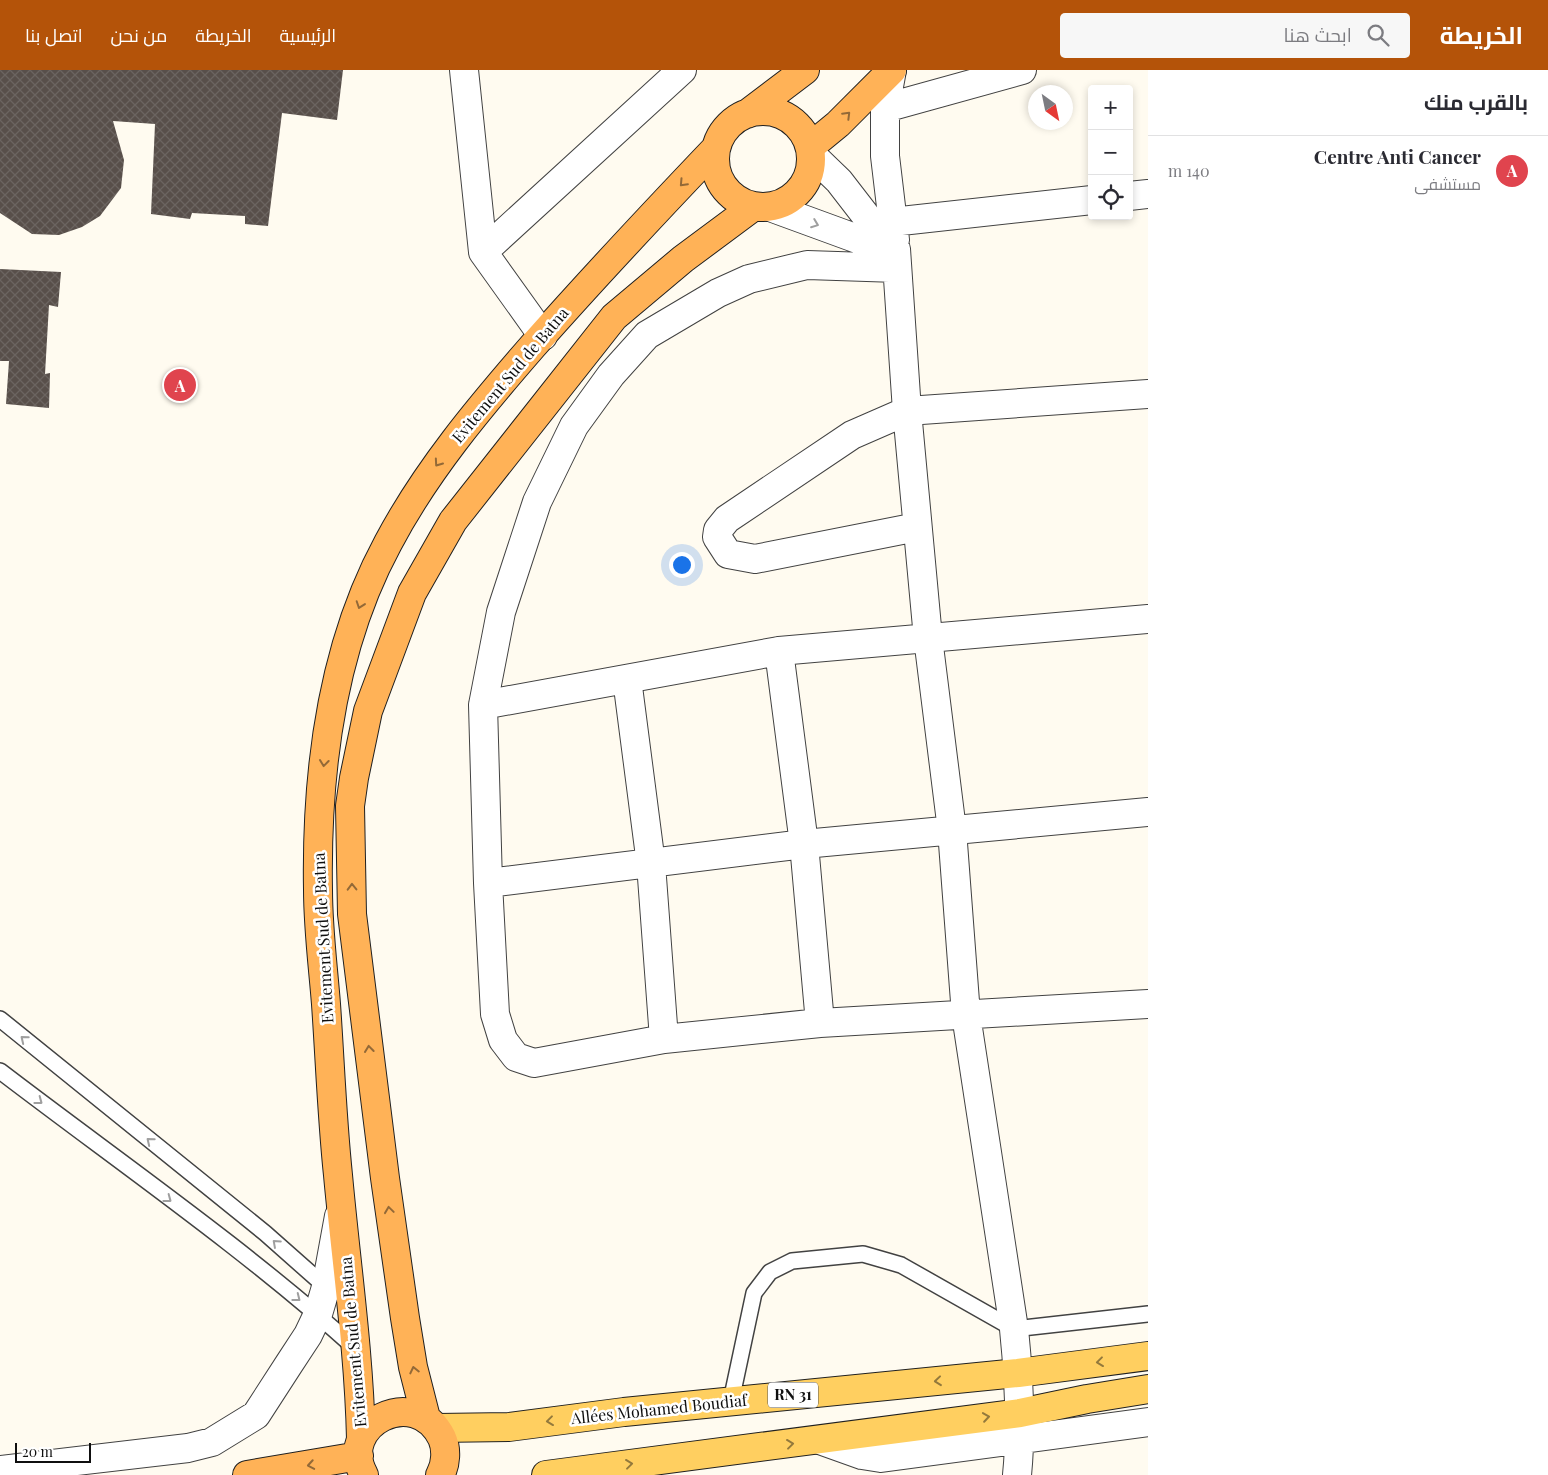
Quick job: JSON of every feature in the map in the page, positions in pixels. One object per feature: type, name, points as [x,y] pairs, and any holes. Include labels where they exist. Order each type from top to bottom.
[{"type":"highway","points":[[747,114],[762,111],[778,114],[792,121],[803,132],[810,150],[810,169],[805,182],[796,194],[784,202],[761,207],[739,201],[723,184],[715,163],[716,148],[723,133],[733,122],[747,114],[805,70]]},
{"type":"highway","points":[[810,150],[892,70]]},
{"type":"highway","name":"Evitement Sud de Batna","points":[[361,1457],[355,1348],[341,1204],[318,890],[321,781],[335,692],[362,599],[392,536],[415,497],[471,417],[592,279],[716,148]]},
{"type":"highway","name":"Evitement Sud de Batna","points":[[440,1475],[446,1456],[444,1441],[432,1423],[413,1368],[405,1318],[385,1178],[352,914],[350,806],[368,711],[412,593],[454,521],[614,317],[683,259],[761,207]]},
{"type":"highway","points":[[246,1475],[361,1457],[369,1426],[396,1411],[411,1412],[432,1423]]},
{"type":"main road","name":"Allées Mohamed Boudiaf","points":[[432,1423],[509,1427],[731,1401],[1018,1373],[1148,1356]]},
{"type":"main road","points":[[546,1475],[1020,1413],[1087,1399],[1148,1390]]},
{"type":"street","points":[[464,70],[483,252],[542,336]]},
{"type":"street","points":[[483,252],[682,70]]},
{"type":"street","points":[[892,70],[886,108],[885,156],[917,527],[928,638],[952,830],[966,1015],[1014,1329],[1020,1413],[1017,1475]]},
{"type":"street","points":[[886,108],[1022,70]]},
{"type":"street","points":[[810,150],[894,246]]},
{"type":"street","points":[[1133,196],[1148,194]]},
{"type":"street","points":[[1088,201],[749,278],[710,297],[647,335],[611,374],[574,426],[537,502],[501,612],[483,705],[488,883],[495,1014],[504,1040],[516,1057],[534,1063],[664,1039],[820,1024],[1148,1004]]},
{"type":"street","points":[[761,207],[863,241],[894,246]]},
{"type":"street","points":[[917,527],[755,559],[728,554],[717,537],[718,530],[727,519],[852,435],[907,411],[1148,394]]},
{"type":"street","points":[[483,705],[779,651],[1148,619]]},
{"type":"street","points":[[779,651],[804,844],[820,1024]]},
{"type":"street","points":[[627,679],[651,864],[664,1039]]},
{"type":"street","points":[[488,883],[804,844],[1148,812]]},
{"type":"street","points":[[0,1470],[188,1448],[212,1442],[256,1415],[308,1335],[318,1314],[326,1287],[341,1204]]},
{"type":"street","points":[[820,1440],[862,1455],[881,1458],[1020,1441],[1148,1422]]},
{"type":"lane","points":[[0,1019],[265,1233],[326,1287]]},
{"type":"lane","points":[[0,1071],[318,1314],[355,1348]]},
{"type":"lane","points":[[731,1401],[754,1293],[770,1272],[792,1261],[863,1254],[901,1265],[1014,1329],[1148,1314]]},
{"type":"building","points":[[0,70],[343,70],[337,120],[282,113],[268,226],[245,224],[245,216],[192,213],[190,219],[151,214],[155,124],[113,121],[124,160],[121,188],[100,216],[82,227],[59,235],[32,234],[0,213]]},
{"type":"building","points":[[0,269],[61,272],[58,307],[49,305],[45,374],[50,373],[49,408],[6,404],[9,361],[0,361]]},
{"type":"place","name":"Centre Anti Cancer","points":[[180,385]]}]
